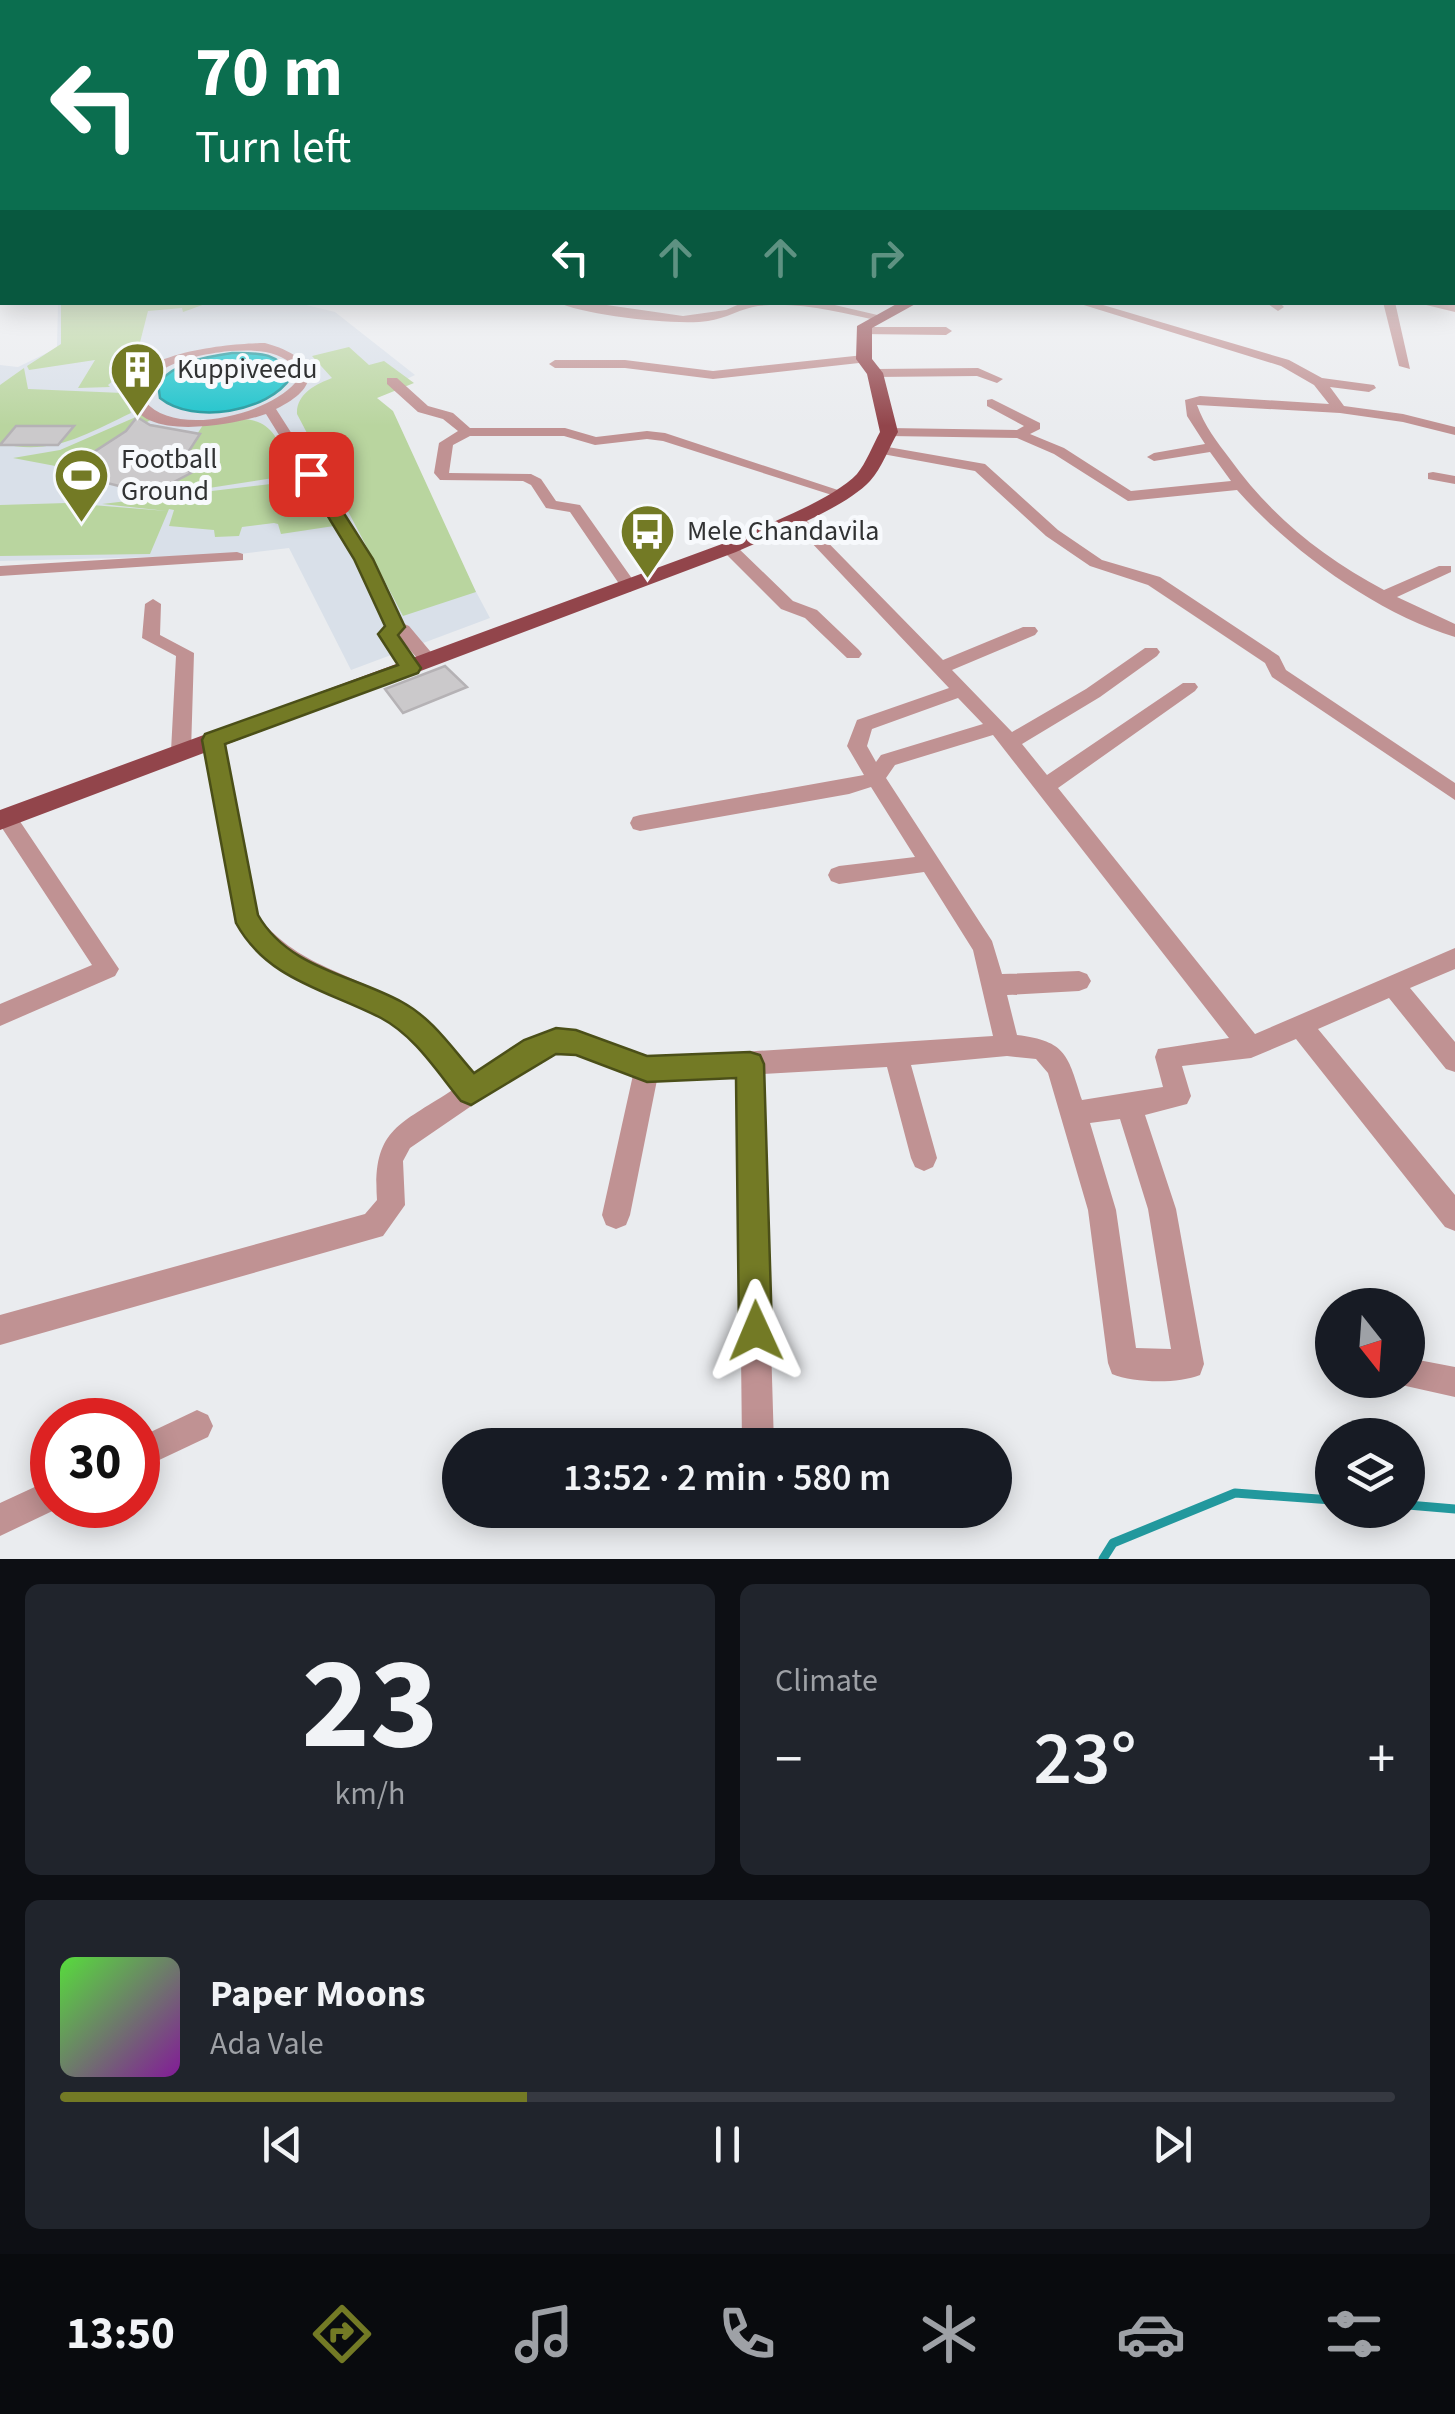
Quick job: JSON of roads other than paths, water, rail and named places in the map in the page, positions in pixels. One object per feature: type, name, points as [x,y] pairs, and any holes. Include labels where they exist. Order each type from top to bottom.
[{"type":"main road","points":[[3,818],[630,587],[796,518],[864,476],[886,441],[869,366],[872,324],[907,305]]},
{"type":"street","points":[[584,305],[677,318],[719,316],[745,305]]},
{"type":"street","points":[[814,305],[872,324],[946,331]]},
{"type":"street","points":[[1084,305],[1117,320],[1285,363],[1318,382],[1340,409]]},
{"type":"street","points":[[1390,305],[1405,366]]},
{"type":"street","points":[[265,347],[296,358],[304,366],[306,376],[288,398],[269,408],[224,421],[178,423],[144,413],[136,404],[135,392],[141,381],[173,360],[219,348],[265,347]]},
{"type":"street","points":[[555,364],[625,364],[713,375],[869,366],[964,371],[997,380]]},
{"type":"street","points":[[392,381],[423,409],[448,416],[467,432]]},
{"type":"street","points":[[1318,382],[1369,388]]},
{"type":"street","points":[[886,441],[1020,434],[1035,426],[992,403]]},
{"type":"street","points":[[1455,431],[1340,409],[1190,403],[1240,485],[1280,531],[1348,579],[1455,631]]},
{"type":"street","points":[[269,408],[364,559],[395,627],[388,634],[420,665]]},
{"type":"street","points":[[630,587],[575,508],[551,505],[530,478],[444,477],[441,473],[446,444],[467,432],[565,432],[595,441],[664,437],[840,493]]},
{"type":"street","points":[[1020,434],[1059,451],[1128,496],[1240,485]]},
{"type":"street","points":[[886,441],[980,467],[1052,533],[1096,563],[1154,582],[1272,660],[1278,674],[1455,794]]},
{"type":"street","points":[[1154,457],[1214,447]]},
{"type":"street","points":[[1433,476],[1455,480]]},
{"type":"street","points":[[796,518],[1003,735],[1251,1046]]},
{"type":"street","points":[[729,548],[772,592],[788,605],[812,614],[852,654]]},
{"type":"street","points":[[0,572],[237,557]]},
{"type":"street","points":[[1382,597],[1445,569]]},
{"type":"street","points":[[153,604],[152,638],[185,653],[181,751]]},
{"type":"street","points":[[1409,610],[1455,621]]},
{"type":"street","points":[[940,668],[1029,630]]},
{"type":"street","points":[[640,824],[849,787],[876,778],[888,760],[1003,735],[1093,694],[1150,652]]},
{"type":"street","points":[[1045,787],[1189,686]]},
{"type":"street","points":[[961,690],[864,725],[857,746],[984,948],[1007,1045]]},
{"type":"street","points":[[213,740],[246,916],[259,940],[309,976],[391,1010],[416,1026],[471,1091]]},
{"type":"street","points":[[0,1015],[107,969],[3,818]]},
{"type":"street","points":[[838,876],[931,864]]},
{"type":"street","points":[[1074,1114],[1178,1096],[1167,1058],[1251,1046],[1455,958]]},
{"type":"street","points":[[994,984],[1080,981]]},
{"type":"street","points":[[1393,985],[1455,1060]]},
{"type":"street","points":[[1300,1025],[1455,1217]]},
{"type":"street","points":[[0,1330],[373,1226],[391,1205],[391,1148],[534,1049],[556,1041],[576,1043],[647,1069],[1007,1045],[1042,1049],[1059,1068],[1102,1210],[1124,1363],[1189,1364],[1162,1208],[1129,1106]]},
{"type":"street","points":[[896,1055],[924,1158]]},
{"type":"street","points":[[750,1064],[758,1428]]},
{"type":"street","points":[[616,1215],[647,1069]]},
{"type":"street","points":[[1425,1376],[1455,1382]]},
{"type":"street","points":[[160,1443],[196,1426]]},
{"type":"street","points":[[0,1520],[30,1506]]},
{"type":"water","points":[[232,353],[274,358],[291,377],[266,399],[230,411],[191,411],[160,398],[158,383],[182,365]]},
{"type":"waterway","points":[[1103,1559],[1113,1543],[1235,1493],[1315,1499]]},
{"type":"waterway","points":[[1425,1506],[1455,1509]]},
{"type":"place","name":"Kuppiveedu","points":[[138,418]]},
{"type":"place","name":"Football Ground","points":[[82,524]]},
{"type":"place","name":"Mele Chandavila","points":[[648,580]]}]
